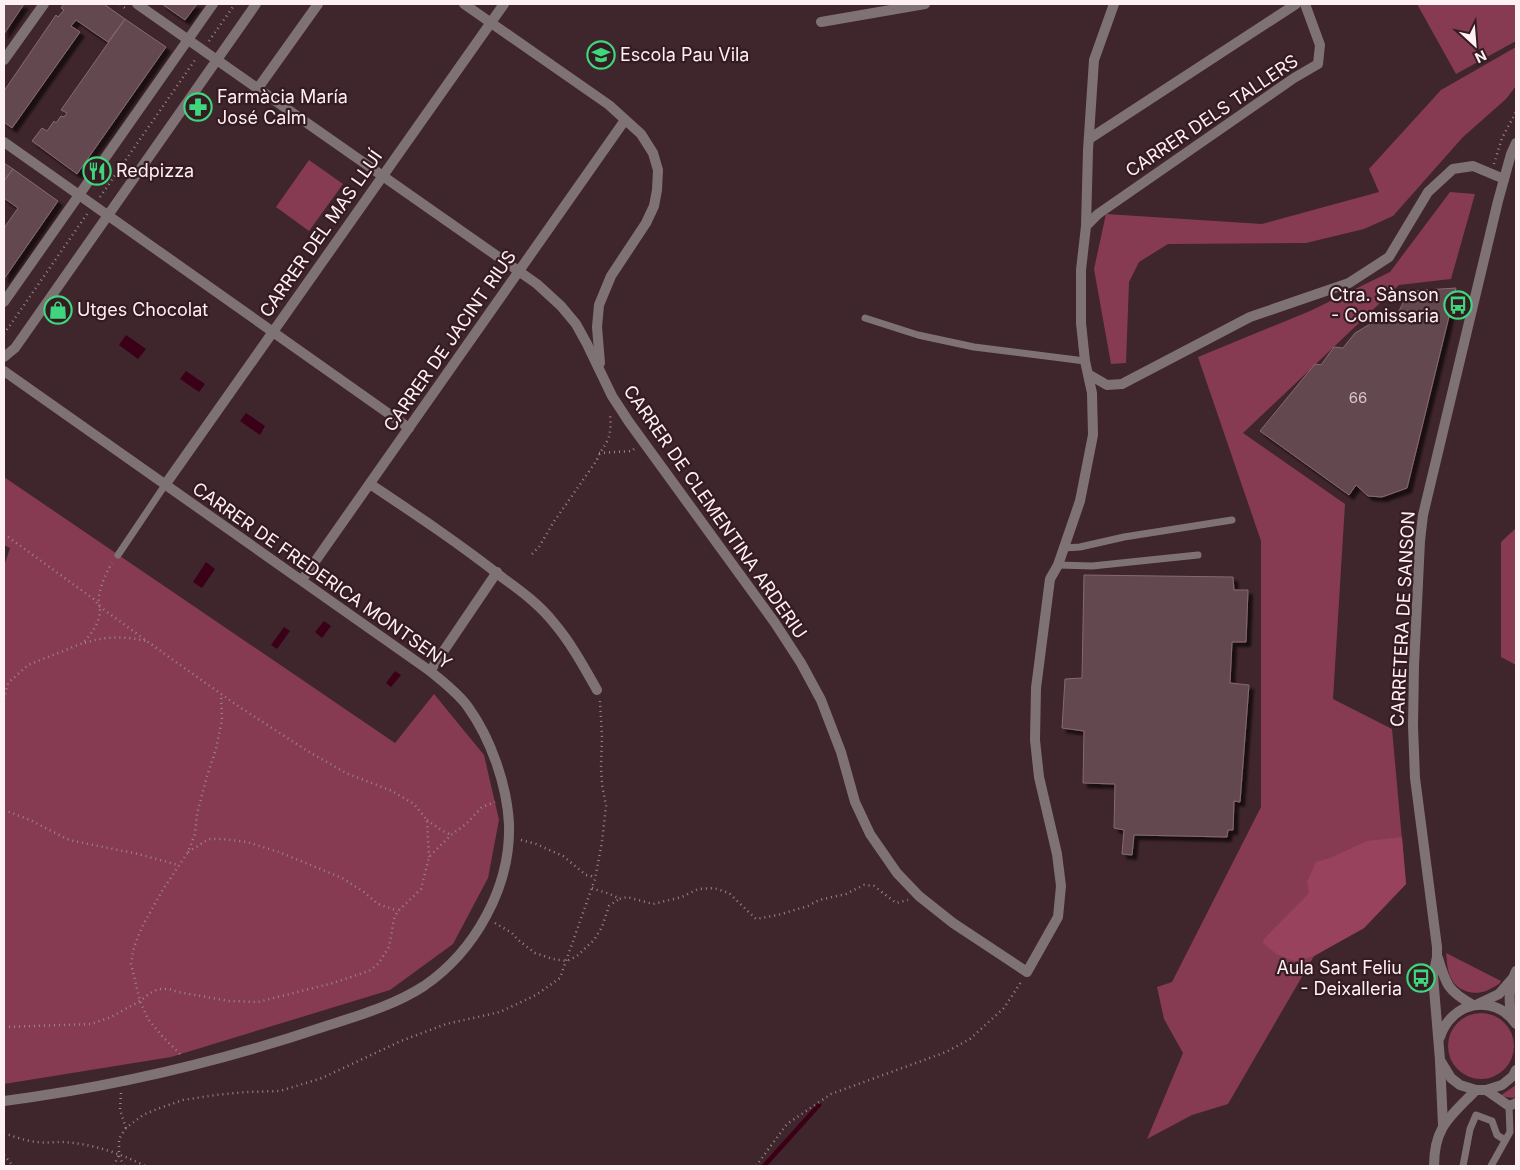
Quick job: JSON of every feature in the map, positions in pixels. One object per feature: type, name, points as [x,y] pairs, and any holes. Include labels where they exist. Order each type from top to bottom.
[{"type":"street","points":[[4,60],[44,4]]},
{"type":"street","name":"CARRER DE CLEMENTINA ARDERIU","points":[[138,4],[519,271],[537,284],[561,306],[576,324],[612,396],[775,623],[801,663],[821,700],[841,752],[855,802],[870,834],[897,873],[919,896],[953,922],[1027,972]]},
{"type":"street","points":[[4,302],[213,4]]},
{"type":"street","points":[[4,357],[15,348],[256,4]]},
{"type":"street","points":[[258,88],[318,4]]},
{"type":"street","points":[[464,4],[609,105],[641,134],[652,153],[658,170],[658,190],[654,206],[646,223],[612,276],[598,305],[597,327],[600,369]]},
{"type":"street","name":"CARRER DEL MAS LLUÍ","points":[[165,485],[504,4]]},
{"type":"street","points":[[821,22],[925,4]]},
{"type":"street","points":[[1027,972],[1058,917],[1060,902],[1061,886],[1058,854],[1040,777],[1035,740],[1036,688],[1050,579],[1058,565],[1080,501],[1093,435],[1092,393],[1085,361],[1081,323],[1081,270],[1086,226],[1094,60],[1114,4]]},
{"type":"street","points":[[1089,139],[1296,4]]},
{"type":"street","name":"CARRER DELS TALLERS","points":[[1086,226],[1098,214],[1294,78],[1318,64],[1320,45],[1305,4]]},
{"type":"street","name":"CARRER DE JACINT RIUS","points":[[302,580],[625,120]]},
{"type":"street","points":[[4,142],[409,428]]},
{"type":"street","name":"CARRETERA DE SANSON","points":[[1437,957],[1438,947],[1415,778],[1414,666],[1420,541],[1423,515],[1504,179],[1516,143]]},
{"type":"street","points":[[1088,374],[1107,385],[1122,384],[1250,318],[1302,298],[1350,283],[1389,257],[1428,192],[1453,168],[1473,166],[1504,179]]},
{"type":"street","name":"CARRER DE FREDERICA MONTSENY","points":[[4,372],[302,580],[447,685],[468,708],[495,759],[507,803],[509,835],[507,855],[496,897],[464,950],[453,962],[425,985],[393,1002],[303,1034],[235,1054],[123,1082],[4,1100]]},
{"type":"street","points":[[370,484],[431,524],[497,572],[554,621],[572,646],[597,690]]},
{"type":"street","points":[[430,671],[497,572]]},
{"type":"street","points":[[1437,957],[1444,979],[1458,996],[1475,1005],[1497,1008],[1514,1020]]},
{"type":"street","points":[[1437,957],[1433,976],[1443,1125]]},
{"type":"street","points":[[1438,1042],[1447,1020],[1459,1011],[1498,994],[1514,975]]},
{"type":"street","points":[[1514,975],[1508,996],[1514,1020]]},
{"type":"street","points":[[1440,1060],[1451,1078],[1460,1085],[1481,1090],[1512,1105]]},
{"type":"street","points":[[1434,1166],[1434,1151],[1443,1125],[1455,1110],[1481,1090],[1502,1085],[1513,1076],[1516,1070]]},
{"type":"lane","points":[[866,318],[918,335],[974,347],[1085,361]]},
{"type":"lane","points":[[118,554],[165,485]]},
{"type":"lane","points":[[1064,548],[1080,547],[1124,537],[1232,520]]},
{"type":"lane","points":[[1058,565],[1092,566],[1198,556]]},
{"type":"lane","points":[[1491,1166],[1510,1132],[1512,1105]]},
{"type":"lane","points":[[1463,1166],[1470,1129],[1476,1115],[1492,1121],[1497,1135],[1504,1140]]},
{"type":"path","points":[[205,46],[235,4]]},
{"type":"path","points":[[214,34],[218,37]]},
{"type":"path","points":[[98,200],[198,56]]},
{"type":"path","points":[[190,67],[195,70]]},
{"type":"path","points":[[1496,154],[1516,112]]},
{"type":"path","points":[[102,185],[110,191]]},
{"type":"path","points":[[4,334],[90,210]]},
{"type":"path","points":[[78,218],[87,224]]},
{"type":"path","points":[[532,554],[539,547],[553,522],[598,460],[599,453],[608,441],[611,418],[608,408],[612,396]]},
{"type":"path","points":[[599,453],[632,451],[644,443]]},
{"type":"path","points":[[4,534],[95,600],[99,606],[147,642],[220,694],[306,750],[346,772],[414,804],[427,820],[451,835]]},
{"type":"path","points":[[83,643],[96,625],[100,612],[98,598],[102,582],[118,554]]},
{"type":"path","points":[[4,700],[8,683],[28,665],[96,639],[123,636],[147,642]]},
{"type":"path","points":[[180,1054],[148,1019],[140,1001],[131,964],[134,948],[146,920],[178,865],[188,852],[195,834],[207,776],[216,749],[222,720],[220,694]]},
{"type":"path","points":[[429,857],[482,808],[495,802]]},
{"type":"path","points":[[4,810],[30,820],[69,840],[130,852],[178,865]]},
{"type":"path","points":[[4,1027],[91,1024],[111,1017],[158,989],[169,989],[229,1002],[258,1002],[333,983],[369,970],[378,964],[389,948],[394,919],[398,911],[421,889],[429,857],[427,820]]},
{"type":"path","points":[[509,835],[563,856],[586,875],[595,879]]},
{"type":"path","points":[[188,852],[209,839],[247,842],[279,852],[342,878],[364,892],[378,904],[398,911]]},
{"type":"path","points":[[486,916],[512,933],[525,947],[536,954],[567,961],[577,956],[594,940],[602,927],[609,906],[627,896],[653,904],[682,897],[698,889],[714,888],[729,893],[756,919],[808,906],[820,900],[846,894],[864,885],[874,886],[896,903],[919,896]]},
{"type":"path","points":[[592,888],[612,894],[619,899]]},
{"type":"path","points":[[756,1166],[787,1124],[831,1094],[946,1052],[970,1039],[1004,1008],[1027,972]]},
{"type":"path","points":[[123,1082],[120,1110],[126,1128]]},
{"type":"path","points":[[4,1133],[18,1139],[38,1142],[65,1142],[96,1147],[119,1154],[145,1166]]},
{"type":"path","points":[[114,1166],[119,1154]]},
{"type":"path","points":[[119,1154],[124,1166]]},
{"type":"path","points":[[4,1155],[13,1166]]},
{"type":"shaded area","points":[[1417,4],[1516,4],[1516,41],[1456,74]]},
{"type":"shaded area","points":[[1516,47],[1516,86],[1506,99],[1463,137],[1393,216],[1364,229],[1306,243],[1168,244],[1139,262],[1129,282],[1126,363],[1111,364],[1094,269],[1106,214],[1262,224],[1379,192],[1369,169],[1441,90]]},
{"type":"shaded area","points":[[309,160],[343,184],[309,231],[276,207]]},
{"type":"shaded area","points":[[1450,192],[1475,194],[1451,279],[1399,285],[1243,433],[1345,504],[1333,699],[1392,729],[1406,884],[1364,928],[1314,956],[1228,1104],[1192,1115],[1147,1139],[1183,1053],[1164,1019],[1157,987],[1172,982],[1261,807],[1261,541],[1198,357],[1310,311],[1390,272]]},
{"type":"shaded area","points":[[126,335],[146,349],[138,359],[119,345]]},
{"type":"shaded area","points":[[186,371],[205,384],[199,392],[180,379]]},
{"type":"shaded area","points":[[246,413],[265,426],[260,435],[240,421]]},
{"type":"shaded area","points":[[4,477],[395,743],[434,694],[484,755],[499,820],[488,878],[453,944],[390,990],[171,1057],[4,1084],[4,566],[10,548],[4,545]]},
{"type":"shaded area","points":[[1516,528],[1516,665],[1501,657],[1501,542]]},
{"type":"shaded area","points":[[206,562],[215,569],[202,588],[193,582]]},
{"type":"shaded area","points":[[324,621],[331,626],[322,638],[315,632]]},
{"type":"shaded area","points":[[284,627],[290,631],[277,649],[271,645]]},
{"type":"shaded area","points":[[395,671],[401,675],[391,687],[386,683]]},
{"type":"shaded area","points":[[1402,837],[1406,884],[1364,928],[1314,956],[1295,961],[1276,954],[1263,943],[1264,939],[1309,893],[1307,882],[1316,862],[1330,858],[1367,841]]},
{"type":"shaded area","points":[[1446,953],[1501,981],[1486,991],[1475,993],[1465,991],[1452,981],[1448,970]]},
{"type":"shaded area","points":[[1481,1013],[1493,1016],[1504,1023],[1511,1034],[1514,1046],[1511,1058],[1504,1069],[1493,1076],[1481,1079],[1469,1076],[1458,1069],[1451,1058],[1448,1046],[1451,1034],[1458,1023],[1469,1016]]},
{"type":"shaded area","points":[[1516,1085],[1516,1097],[1500,1096]]},
{"type":"building","points":[[4,4],[24,4],[4,34]]},
{"type":"building","points":[[64,4],[104,4],[125,19],[108,42],[76,20],[71,26],[80,32],[12,128],[4,122],[4,91],[56,15],[58,17],[64,10],[61,8]]},
{"type":"building","points":[[162,4],[197,4],[185,20]]},
{"type":"building","points":[[125,19],[166,47],[77,174],[32,141],[42,128],[47,131],[54,121],[56,123],[61,116],[64,117],[67,113],[61,110]]},
{"type":"building","points":[[4,163],[13,169],[4,181]]},
{"type":"building","points":[[13,169],[58,201],[4,279],[4,228],[18,208],[4,198],[4,181]]},
{"type":"building","points":[[1456,288],[1407,488],[1382,497],[1368,496],[1356,485],[1349,495],[1260,431],[1315,364],[1321,365],[1334,347],[1343,348],[1355,333],[1387,314],[1394,321],[1409,291]]},
{"type":"building","points":[[1084,575],[1233,577],[1234,590],[1248,590],[1246,642],[1232,642],[1230,683],[1249,685],[1240,802],[1234,801],[1233,830],[1228,830],[1227,837],[1134,835],[1132,855],[1122,854],[1124,830],[1114,828],[1115,784],[1083,783],[1084,731],[1062,728],[1065,679],[1082,678]]},
{"type":"waterway","points":[[764,1166],[819,1105]]},
{"type":"place","name":"Escola Pau Vila","points":[[601,55]]},
{"type":"place","name":"Farmàcia María José Calm","points":[[198,107]]},
{"type":"place","name":"Redpizza","points":[[97,171]]},
{"type":"place","name":"Ctra. Sànson - Comissaria","points":[[1458,305]]},
{"type":"place","name":"Utges Chocolat","points":[[58,310]]},
{"type":"place","name":"Aula Sant Feliu - Deixalleria","points":[[1421,978]]}]
